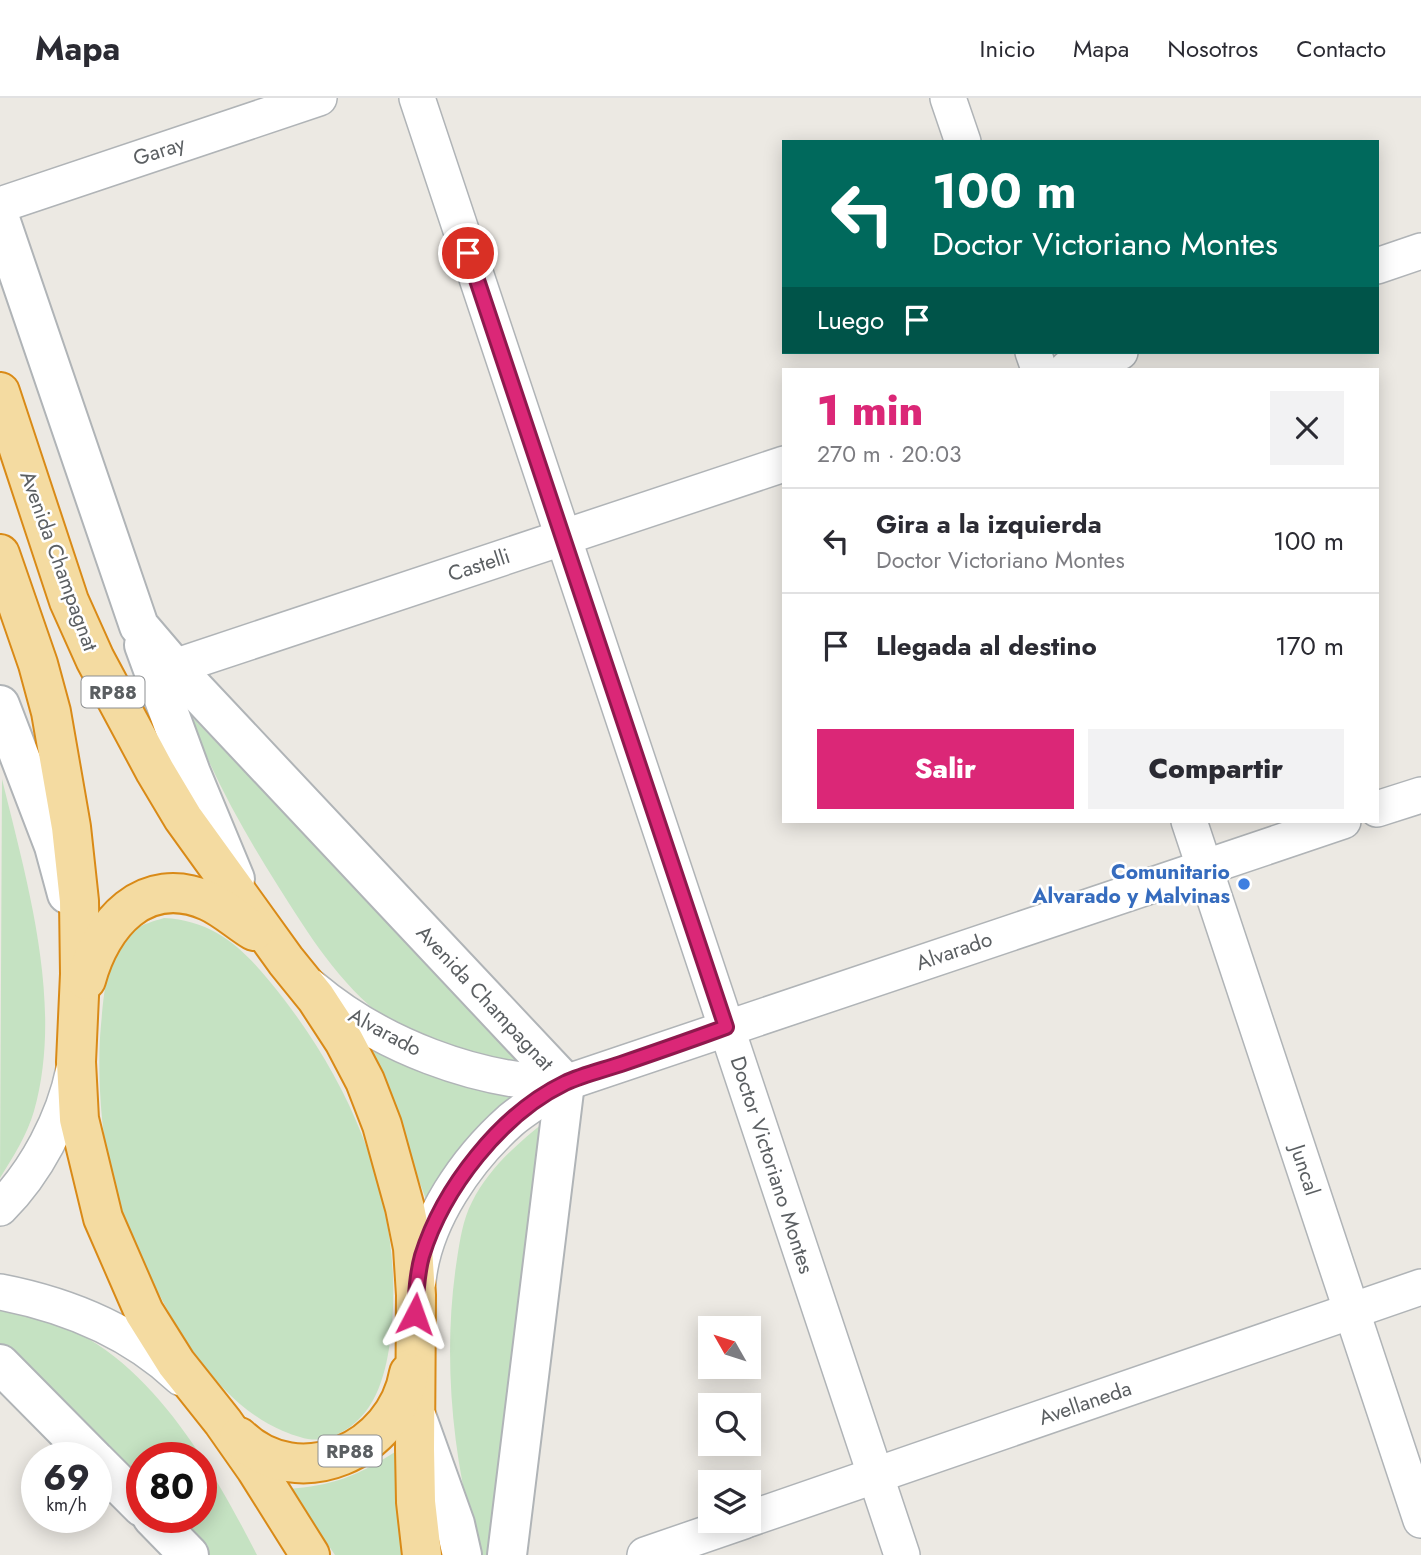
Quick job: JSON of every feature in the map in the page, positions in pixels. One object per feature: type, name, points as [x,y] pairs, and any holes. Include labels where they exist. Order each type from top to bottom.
[{"type":"highway","name":"Avenida Champagnat","points":[[0,392],[69,601],[95,659],[183,818],[316,998],[344,1041],[365,1081],[382,1125],[413,1248],[416,1295],[416,1502],[422,1555]]},
{"type":"highway","name":"RP88","points":[[0,554],[38,664],[51,712],[71,827],[79,901],[79,1016],[76,1062],[79,1119],[100,1208],[144,1312],[176,1363],[256,1469],[310,1555]]},
{"type":"highway","name":"RP88","points":[[79,1016],[91,960],[102,938],[127,910],[160,895],[192,896],[209,902],[258,934],[292,968]]},
{"type":"highway","name":"RP88","points":[[215,1412],[244,1442],[268,1458],[309,1465],[335,1458],[370,1439],[391,1416],[409,1377],[415,1333]]},
{"type":"street","name":"Garay","points":[[0,205],[319,98]]},
{"type":"street","name":"Doctor Victoriano Montes","points":[[417,98],[902,1555]]},
{"type":"street","points":[[948,98],[962,140]]},
{"type":"street","name":"Avenida Champagnat","points":[[0,219],[173,724],[243,901]]},
{"type":"street","points":[[1379,265],[1421,251]]},
{"type":"street","points":[[1071,368],[1114,354]]},
{"type":"street","name":"Castelli","points":[[174,667],[782,465]]},
{"type":"street","name":"Avenida Champagnat","points":[[139,626],[174,667],[565,1083],[507,1555]]},
{"type":"street","points":[[0,705],[54,846],[80,942]]},
{"type":"street","points":[[1379,808],[1421,794]]},
{"type":"street","name":"Juncal","points":[[1190,823],[1421,1520]]},
{"type":"street","name":"Alvarado","points":[[416,1295],[422,1258],[430,1235],[456,1184],[494,1136],[514,1118],[565,1083],[1337,823]]},
{"type":"street","name":"Alvarado","points":[[292,968],[334,1005],[429,1056],[512,1079],[565,1083]]},
{"type":"street","points":[[0,1208],[26,1175],[48,1140],[70,1088],[76,1062]]},
{"type":"street","name":"Avellaneda","points":[[761,1515],[1421,1287]]},
{"type":"street","points":[[0,1293],[56,1305],[88,1316],[149,1351],[215,1412]]},
{"type":"street","points":[[0,1364],[76,1442]]},
{"type":"street","name":"Avenida Champagnat","points":[[414,1411],[455,1524],[462,1555]]},
{"type":"street","points":[[256,1469],[288,1555]]},
{"type":"street","points":[[112,1478],[126,1491]]},
{"type":"street","points":[[168,1533],[190,1555]]},
{"type":"street","points":[[645,1555],[709,1533]]},
{"type":"green space","points":[[190,715],[522,1060],[487,1058],[423,1040],[377,1012],[357,994],[307,931],[253,845],[219,782]]},
{"type":"green space","points":[[2,779],[39,944],[45,1029],[42,1071],[34,1111],[24,1137],[0,1178]]},
{"type":"green space","points":[[164,918],[202,926],[218,934],[232,943],[258,968],[310,1036],[334,1075],[371,1160],[391,1249],[393,1295],[390,1342],[381,1382],[369,1407],[350,1427],[331,1437],[317,1440],[283,1431],[254,1415],[228,1393],[204,1366],[163,1302],[146,1269],[120,1205],[109,1164],[100,1092],[100,1045],[105,987],[117,949],[125,939],[137,928]]},
{"type":"green space","points":[[358,1034],[537,1091],[427,1202],[385,1090]]},
{"type":"green space","points":[[547,1120],[491,1555],[480,1555],[462,1483],[452,1408],[450,1333],[457,1259],[466,1215],[479,1190],[505,1157]]},
{"type":"green space","points":[[0,1311],[46,1320],[87,1338],[124,1365],[157,1397],[191,1442],[126,1442],[126,1472],[112,1458],[112,1442],[97,1442],[0,1344]]},
{"type":"green space","points":[[395,1452],[396,1500],[403,1555],[335,1555],[288,1489],[344,1478]]},
{"type":"green space","points":[[217,1482],[257,1555],[207,1555],[186,1533],[217,1533]]},
{"type":"place","name":"Comunitario Alvarado y Malvinas","points":[[1244,884]]},
{"type":"route","points":[[415,1314],[418,1275],[430,1235],[456,1184],[494,1136],[514,1118],[565,1083],[726,1027],[468,253]]}]
